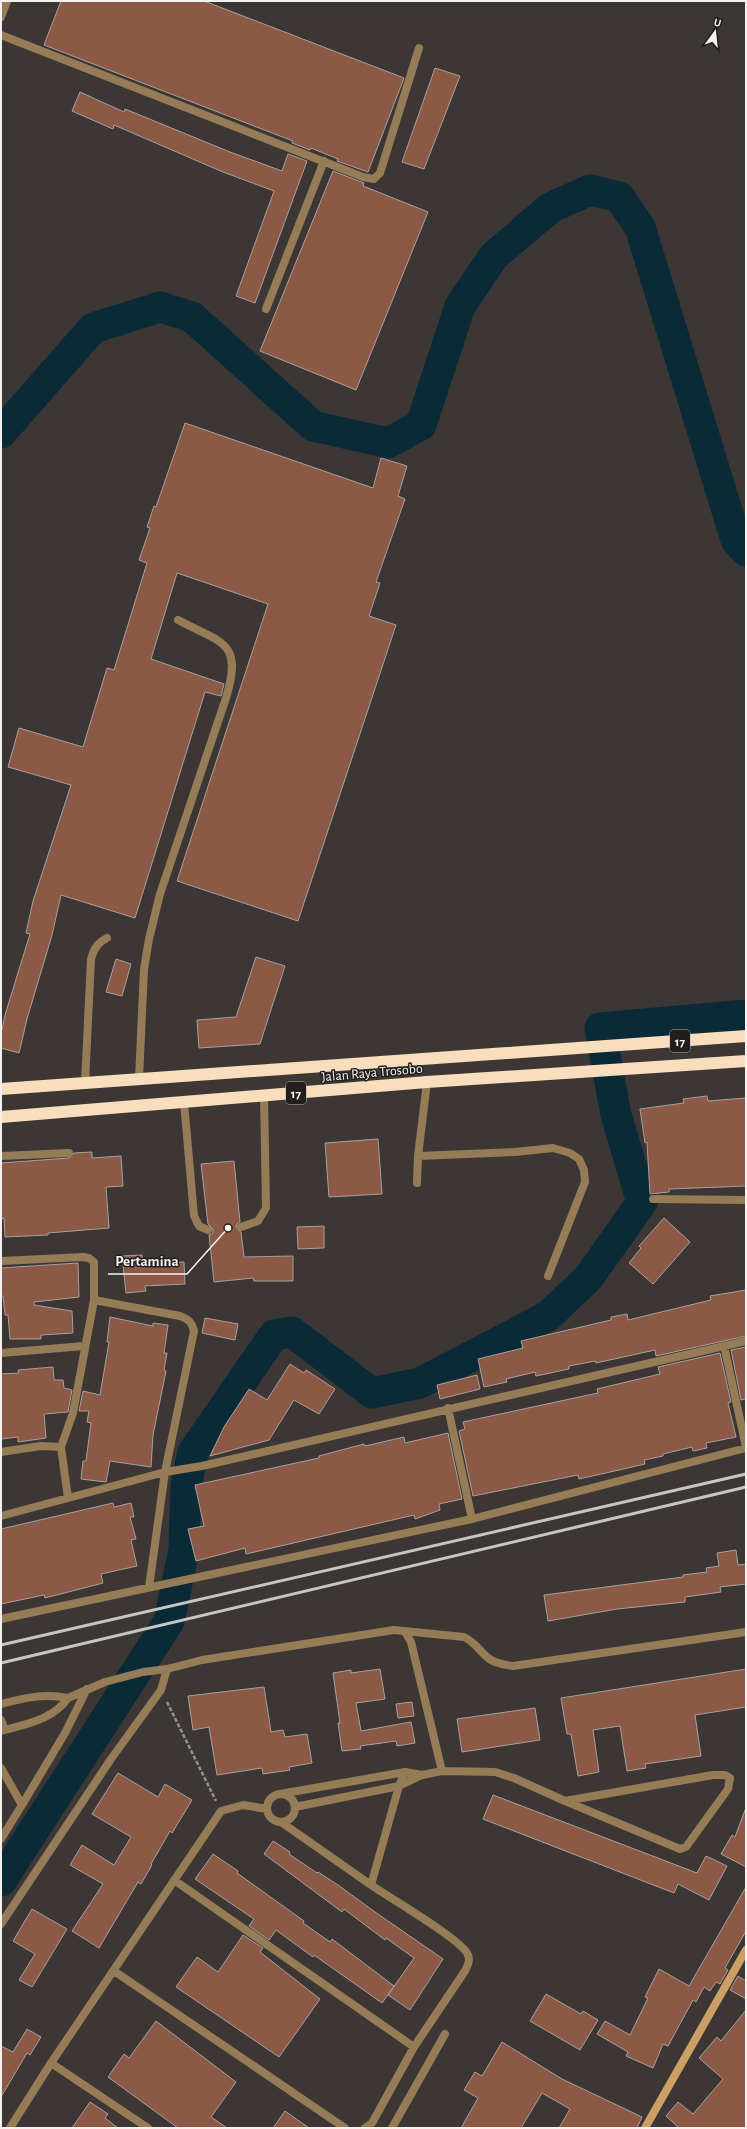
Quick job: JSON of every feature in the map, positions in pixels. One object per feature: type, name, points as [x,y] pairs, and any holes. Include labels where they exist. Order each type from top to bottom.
[{"type":"highway","name":"Jalan Raya Trosobo","points":[[1,1089],[746,1036]]},
{"type":"highway","name":"Jalan Raya Trosobo","points":[[1,1117],[427,1082],[746,1061]]},
{"type":"street","points":[[1,16],[7,1]]},
{"type":"street","points":[[1,35],[369,179],[374,179],[378,176],[419,48]]},
{"type":"street","points":[[266,309],[324,161]]},
{"type":"street","points":[[139,1079],[144,970],[149,939],[160,894],[229,688],[233,665],[231,653],[224,644],[178,620]]},
{"type":"street","points":[[85,1083],[91,959],[94,949],[101,941],[107,938]]},
{"type":"street","points":[[417,1183],[418,1156],[427,1082]]},
{"type":"street","points":[[241,1227],[258,1221],[266,1208],[264,1095]]},
{"type":"street","points":[[184,1102],[194,1216],[199,1226],[208,1230]]},
{"type":"street","points":[[418,1156],[515,1152],[553,1148],[570,1153],[579,1159],[584,1170],[585,1182],[548,1276]]},
{"type":"street","points":[[1,1156],[69,1152]]},
{"type":"street","points":[[653,1199],[746,1200]]},
{"type":"street","points":[[1,1261],[83,1257],[89,1258],[94,1262],[94,1300],[84,1346],[73,1413],[61,1447],[68,1498]]},
{"type":"street","points":[[94,1300],[180,1316],[186,1318],[193,1325],[194,1331],[165,1472],[149,1587]]},
{"type":"street","points":[[1,1516],[165,1472],[202,1466],[448,1408],[746,1341]]},
{"type":"street","points":[[1,1352],[84,1346]]},
{"type":"street","points":[[1,1620],[149,1587],[472,1519],[746,1448],[724,1346]]},
{"type":"street","points":[[448,1408],[472,1519]]},
{"type":"street","points":[[1,1452],[41,1446],[61,1447]]},
{"type":"street","points":[[1,1720],[3,1731],[50,1715],[61,1708],[68,1698],[87,1689],[105,1682],[144,1672],[167,1669],[217,1657],[394,1630],[464,1637],[475,1643],[490,1660],[513,1666],[746,1632]]},
{"type":"street","points":[[405,1632],[411,1642],[442,1771]]},
{"type":"street","points":[[1,1924],[111,1759],[161,1690],[167,1669]]},
{"type":"street","points":[[1,1839],[65,1733],[87,1689]]},
{"type":"street","points":[[1,1704],[30,1697],[55,1696],[68,1698]]},
{"type":"street","points":[[1,1768],[22,1805]]},
{"type":"street","points":[[295,1807],[399,1786],[422,1775],[442,1771],[495,1772],[514,1778],[565,1800],[680,1849],[686,1846],[728,1789],[730,1778],[725,1775],[713,1775],[565,1800]]},
{"type":"street","points":[[365,2128],[372,2123],[414,2047],[465,1971],[469,1962],[467,1953],[452,1939],[371,1885],[282,1822],[271,1818],[267,1809],[270,1798],[280,1794],[405,1772],[422,1775]]},
{"type":"street","points":[[371,1885],[399,1786],[405,1772]]},
{"type":"street","points":[[280,1794],[290,1797],[295,1807],[291,1817],[282,1822]]},
{"type":"street","points":[[10,2128],[51,2064],[221,1811],[243,1805],[267,1809]]},
{"type":"street","points":[[174,1880],[414,2047]]},
{"type":"street","points":[[645,2128],[746,1950]]},
{"type":"street","points":[[114,1971],[345,2128]]},
{"type":"street","points":[[392,2128],[445,2034]]},
{"type":"street","points":[[51,2064],[148,2128]]},
{"type":"path","points":[[161,1690],[221,1811]]},
{"type":"building","points":[[61,1],[204,1],[404,78],[368,172],[337,161],[338,159],[311,148],[310,150],[292,143],[293,141],[44,45]]},
{"type":"building","points":[[435,68],[460,76],[424,169],[402,162]]},
{"type":"building","points":[[80,92],[124,112],[125,109],[230,152],[282,171],[288,154],[307,161],[255,303],[236,296],[274,191],[223,172],[114,125],[113,129],[72,111]]},
{"type":"building","points":[[333,171],[364,183],[363,186],[428,212],[356,390],[260,351]]},
{"type":"building","points":[[185,423],[373,488],[381,458],[407,466],[398,496],[405,499],[376,582],[380,583],[369,616],[396,625],[298,921],[177,881],[268,604],[177,573],[151,659],[224,684],[221,696],[205,692],[135,918],[61,895],[52,935],[27,1019],[19,1053],[1,1048],[1,1034],[5,1015],[30,934],[26,933],[33,901],[71,785],[8,767],[19,728],[83,747],[107,668],[114,670],[147,563],[139,560],[150,528],[147,527],[154,506],[156,507]]},
{"type":"building","points":[[256,957],[285,966],[260,1044],[199,1048],[197,1020],[236,1017]]},
{"type":"building","points":[[116,959],[131,964],[122,996],[106,992]]},
{"type":"building","points":[[707,1096],[708,1101],[746,1098],[746,1186],[669,1189],[669,1192],[650,1194],[647,1142],[645,1143],[640,1109],[684,1103],[683,1099]]},
{"type":"building","points":[[378,1139],[382,1194],[329,1197],[325,1143]]},
{"type":"building","points":[[92,1152],[92,1158],[121,1156],[123,1186],[106,1187],[109,1228],[48,1233],[48,1235],[5,1237],[4,1218],[1,1219],[1,1163],[69,1158],[74,1153]]},
{"type":"building","points":[[234,1161],[240,1222],[237,1224],[236,1228],[241,1232],[244,1257],[293,1256],[293,1281],[254,1281],[253,1278],[214,1282],[209,1235],[213,1233],[213,1229],[208,1224],[201,1164]]},
{"type":"building","points":[[664,1218],[690,1242],[653,1284],[629,1263],[641,1248],[639,1246]]},
{"type":"building","points":[[324,1226],[324,1248],[298,1249],[297,1227]]},
{"type":"building","points":[[142,1255],[143,1264],[184,1262],[185,1284],[145,1286],[146,1291],[126,1293],[122,1256]]},
{"type":"building","points":[[78,1263],[79,1297],[34,1302],[34,1305],[72,1311],[73,1333],[41,1335],[41,1339],[10,1339],[8,1315],[5,1315],[3,1296],[1,1296],[1,1268]]},
{"type":"building","points":[[746,1290],[746,1336],[656,1356],[655,1350],[596,1363],[595,1361],[569,1366],[569,1369],[536,1376],[535,1372],[506,1379],[507,1382],[484,1387],[478,1359],[523,1348],[521,1341],[611,1320],[611,1317],[627,1314],[628,1320],[711,1300],[710,1296]]},
{"type":"building","points":[[110,1317],[153,1326],[153,1323],[168,1325],[164,1353],[167,1353],[164,1370],[166,1371],[153,1435],[151,1467],[110,1461],[106,1482],[81,1479],[83,1461],[86,1461],[91,1423],[87,1422],[89,1411],[79,1411],[83,1391],[100,1395],[109,1342],[107,1342]]},
{"type":"building","points":[[205,1318],[238,1324],[235,1340],[202,1333]]},
{"type":"building","points":[[746,1347],[746,1399],[741,1400],[731,1350]]},
{"type":"building","points":[[720,1353],[731,1402],[728,1403],[736,1437],[706,1443],[707,1448],[693,1451],[692,1447],[663,1454],[663,1456],[644,1460],[645,1464],[579,1479],[578,1475],[473,1496],[459,1431],[465,1429],[463,1422],[598,1393],[597,1389],[660,1374],[658,1367]]},
{"type":"building","points":[[290,1364],[304,1373],[306,1370],[335,1389],[319,1414],[294,1400],[269,1440],[210,1456],[224,1427],[249,1389],[267,1400]]},
{"type":"building","points":[[53,1367],[54,1380],[63,1380],[64,1388],[72,1390],[68,1412],[44,1414],[46,1438],[18,1442],[18,1437],[1,1439],[1,1374],[19,1373],[18,1370]]},
{"type":"building","points":[[477,1375],[480,1389],[440,1399],[437,1385]]},
{"type":"building","points":[[448,1433],[462,1499],[439,1504],[440,1510],[415,1519],[414,1515],[246,1554],[245,1548],[196,1561],[188,1529],[204,1526],[195,1485],[319,1458],[319,1456],[364,1444],[365,1446],[404,1437],[405,1443]]},
{"type":"building","points":[[113,1503],[114,1507],[131,1503],[134,1517],[130,1517],[136,1539],[131,1540],[137,1566],[101,1574],[103,1583],[45,1598],[44,1595],[1,1604],[1,1529]]},
{"type":"building","points":[[736,1550],[738,1565],[746,1564],[746,1584],[720,1587],[721,1592],[685,1597],[685,1602],[617,1609],[548,1621],[544,1595],[683,1577],[683,1575],[707,1572],[706,1568],[719,1566],[717,1553]]},
{"type":"building","points":[[380,1669],[385,1699],[356,1703],[361,1731],[411,1722],[415,1743],[397,1746],[396,1741],[360,1746],[361,1749],[342,1751],[338,1723],[340,1723],[333,1673],[351,1670],[351,1673]]},
{"type":"building","points":[[746,1669],[746,1707],[695,1715],[701,1756],[645,1764],[646,1768],[627,1771],[620,1726],[593,1730],[599,1772],[578,1776],[571,1734],[567,1734],[561,1698]]},
{"type":"building","points":[[264,1687],[271,1732],[283,1730],[285,1737],[307,1734],[312,1763],[289,1767],[290,1770],[263,1774],[262,1768],[217,1775],[209,1727],[193,1730],[188,1696]]},
{"type":"building","points":[[412,1702],[414,1716],[398,1718],[396,1704]]},
{"type":"building","points":[[535,1708],[540,1740],[462,1752],[457,1719]]},
{"type":"building","points":[[118,1773],[158,1797],[165,1784],[192,1800],[172,1833],[170,1831],[141,1884],[138,1882],[99,1948],[72,1931],[103,1884],[70,1865],[82,1845],[114,1865],[131,1837],[92,1814]]},
{"type":"building","points":[[493,1795],[697,1873],[706,1856],[727,1866],[709,1900],[678,1884],[674,1893],[483,1819]]},
{"type":"building","points":[[745,1810],[746,1867],[721,1854],[732,1835],[735,1837]]},
{"type":"building","points":[[273,1841],[290,1852],[289,1854],[338,1885],[443,1959],[410,2010],[388,1995],[414,1958],[386,1938],[385,1940],[344,1909],[342,1912],[264,1854]]},
{"type":"building","points":[[213,1854],[304,1921],[303,1923],[330,1942],[332,1939],[394,1986],[382,2003],[314,1955],[313,1957],[276,1930],[269,1940],[249,1926],[254,1919],[195,1879]]},
{"type":"building","points":[[746,1887],[746,1931],[725,1968],[728,1970],[720,1984],[716,1982],[710,1991],[704,1987],[696,2002],[693,2000],[668,2046],[663,2044],[653,2068],[626,2056],[628,2052],[597,2034],[605,2021],[630,2035],[648,1998],[645,1997],[659,1969],[689,1986]]},
{"type":"building","points":[[32,1909],[67,1929],[32,1987],[19,1980],[35,1954],[13,1941]]},
{"type":"building","points":[[243,1935],[263,1948],[260,1952],[320,1999],[279,2057],[176,1987],[197,1957],[218,1972]]},
{"type":"building","points":[[738,1976],[746,1981],[746,1999],[730,1990]]},
{"type":"building","points":[[546,1994],[581,2014],[583,2011],[598,2020],[580,2050],[530,2021]]},
{"type":"building","points":[[746,2010],[746,2128],[679,2128],[666,2116],[678,2102],[693,2114],[723,2079],[699,2058],[717,2037],[721,2041]]},
{"type":"building","points":[[156,2021],[236,2082],[211,2117],[227,2128],[178,2128],[108,2077],[124,2054],[129,2058]]},
{"type":"building","points":[[27,2029],[41,2037],[30,2055],[27,2053],[1,2097],[1,2046],[13,2052]]},
{"type":"building","points":[[502,2042],[562,2079],[642,2117],[637,2128],[559,2128],[570,2109],[542,2093],[521,2128],[461,2128],[478,2098],[464,2090],[475,2072],[482,2076]]},
{"type":"building","points":[[90,2102],[108,2114],[105,2118],[118,2128],[72,2128]]},
{"type":"building","points":[[285,2111],[309,2128],[273,2128]]},
{"type":"waterway","points":[[1,433],[93,328],[160,307],[192,317],[313,426],[388,443],[421,425],[460,306],[494,256],[550,208],[590,190],[619,197],[640,227],[736,540],[746,551]]},
{"type":"waterway","points":[[1,1881],[169,1621],[184,1550],[186,1486],[193,1452],[274,1335],[292,1332],[372,1393],[420,1383],[548,1316],[589,1277],[642,1202],[616,1115],[600,1028],[746,1015]]},
{"type":"railway","points":[[1,1645],[746,1474]]},
{"type":"railway","points":[[1,1663],[746,1487]]},
{"type":"place","name":"Pertamina","points":[[228,1228]]}]
